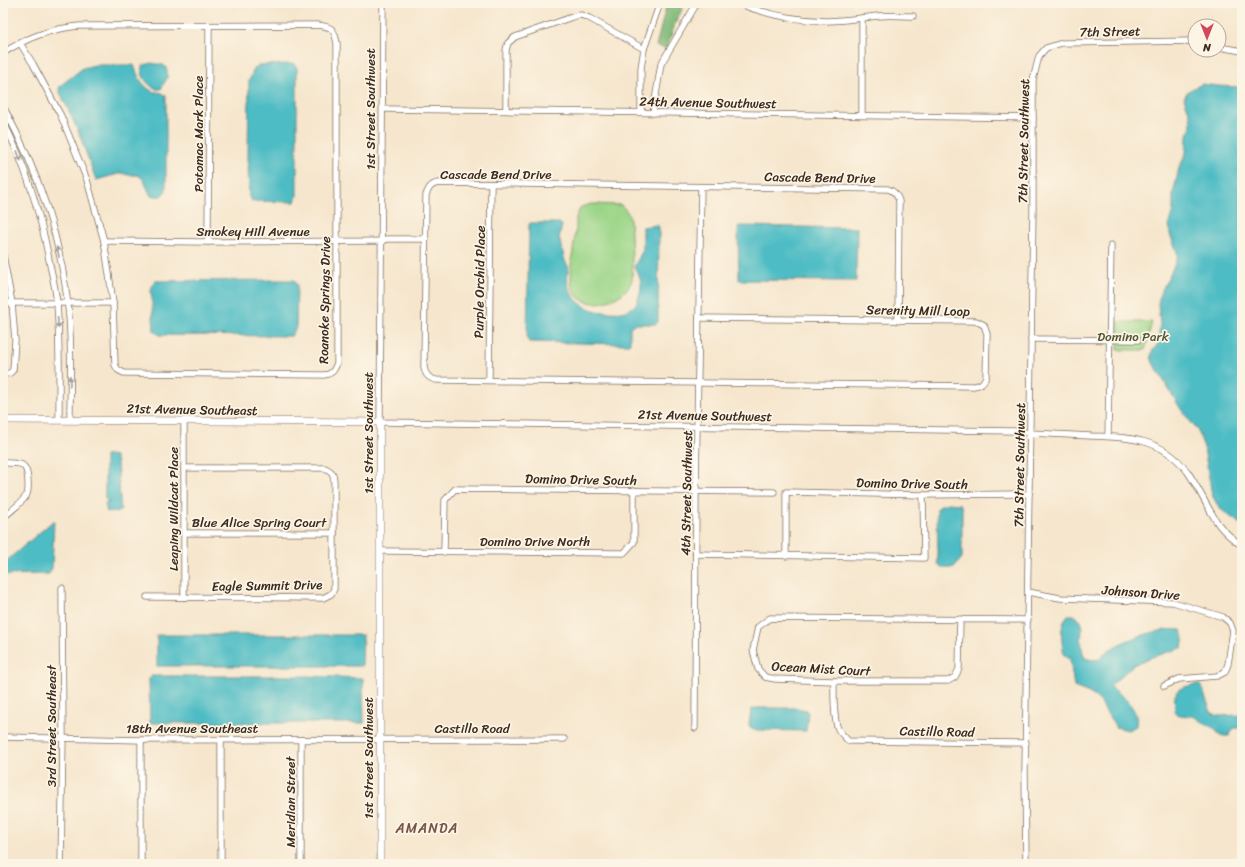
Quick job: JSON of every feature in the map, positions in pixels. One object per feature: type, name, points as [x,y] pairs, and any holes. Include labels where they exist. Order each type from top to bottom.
[{"type":"street","name":"1st Street Southwest","points":[[380,864],[380,422],[383,3]]},
{"type":"street","points":[[641,112],[641,68],[644,49],[660,3]]},
{"type":"street","points":[[653,113],[661,64],[697,3]]},
{"type":"street","points":[[738,3],[750,8],[799,19],[826,21],[913,16]]},
{"type":"street","points":[[506,110],[506,50],[508,43],[515,37],[581,15],[644,49]]},
{"type":"street","points":[[862,18],[862,115]]},
{"type":"street","name":"Roanoke Springs Drive","points":[[3,53],[20,43],[37,35],[60,28],[73,27],[318,25],[327,26],[332,29],[337,43],[337,363],[335,370],[330,374],[316,375],[124,373],[118,370],[115,365],[113,303],[104,241],[87,180],[61,116],[20,43]]},
{"type":"street","name":"Potomac Mark Place","points":[[208,242],[210,26]]},
{"type":"street","name":"7th Street","points":[[1036,66],[1039,56],[1046,48],[1062,43],[1187,41]]},
{"type":"street","points":[[1227,48],[1242,51]]},
{"type":"street","name":"7th Street Southwest","points":[[1026,864],[1033,80],[1036,66]]},
{"type":"street","points":[[3,106],[20,137],[45,198],[60,257],[70,334],[70,420]]},
{"type":"street","name":"24th Avenue Southwest","points":[[383,109],[1033,118]]},
{"type":"street","points":[[3,121],[14,142],[44,231],[57,302],[59,334],[59,420]]},
{"type":"street","name":"Cascade Bend Drive","points":[[698,383],[436,380],[429,378],[424,368],[426,195],[429,188],[433,184],[438,183],[888,189],[896,192],[899,201],[898,321]]},
{"type":"street","name":"Purple Orchid Place","points":[[489,380],[491,184]]},
{"type":"street","name":"4th Street Southwest","points":[[695,728],[700,187]]},
{"type":"street","name":"Smokey Hill Avenue","points":[[104,241],[382,241],[386,239],[426,239]]},
{"type":"street","points":[[1108,436],[1111,245]]},
{"type":"street","points":[[3,255],[12,303],[15,340],[14,365],[10,373],[3,375]]},
{"type":"street","points":[[3,303],[113,303]]},
{"type":"street","name":"Serenity Mill Loop","points":[[698,383],[980,385],[984,382],[986,377],[987,334],[984,325],[976,321],[699,318]]},
{"type":"street","points":[[1031,339],[1138,340]]},
{"type":"street","name":"21st Avenue Southeast","points":[[3,420],[380,422]]},
{"type":"street","name":"Leaping Wildcat Place","points":[[184,421],[184,597]]},
{"type":"street","name":"21st Avenue Southwest","points":[[380,422],[1007,430],[1030,433],[1108,436],[1137,439],[1150,443],[1175,458],[1187,471],[1220,526],[1228,535],[1242,546]]},
{"type":"street","points":[[3,463],[20,464],[26,468],[28,487],[26,497],[3,518]]},
{"type":"street","name":"Eagle Summit Drive","points":[[147,597],[323,598],[331,594],[334,589],[334,476],[330,470],[325,468],[184,468]]},
{"type":"street","name":"Domino Drive South","points":[[444,552],[445,500],[455,489],[774,492]]},
{"type":"street","name":"Domino Drive North","points":[[380,551],[624,553],[634,542],[634,490]]},
{"type":"street","name":"Domino Drive South","points":[[786,556],[786,492],[923,495],[1029,494]]},
{"type":"street","points":[[696,554],[924,558],[923,495]]},
{"type":"street","name":"Blue Alice Spring Court","points":[[184,533],[334,533]]},
{"type":"street","name":"3rd Street Southeast","points":[[61,864],[63,737],[62,588]]},
{"type":"street","name":"Johnson Drive","points":[[1028,592],[1060,598],[1173,602],[1223,617],[1230,623],[1233,631],[1228,664],[1225,672],[1217,676],[1179,679],[1164,686]]},
{"type":"street","name":"Ocean Mist Court","points":[[960,619],[959,669],[955,677],[948,681],[834,681],[775,679],[765,677],[758,669],[753,650],[758,627],[770,618],[960,619],[1028,620]]},
{"type":"street","name":"Castillo Road","points":[[834,681],[835,711],[838,728],[848,741],[1026,743]]},
{"type":"street","name":"18th Avenue Southeast","points":[[3,737],[63,737],[141,740],[380,739]]},
{"type":"street","name":"Castillo Road","points":[[380,739],[564,739]]},
{"type":"street","points":[[141,740],[141,864]]},
{"type":"street","points":[[221,740],[221,864]]},
{"type":"street","name":"Meridian Street","points":[[301,740],[301,864]]},
{"type":"green space","points":[[667,3],[685,3],[675,24],[667,49],[656,46]]},
{"type":"green space","points":[[591,204],[621,205],[623,207],[629,215],[632,247],[632,280],[628,287],[622,294],[614,299],[596,303],[587,302],[579,298],[572,288],[571,280],[576,217],[581,207]]},
{"type":"green space","name":"Domino Park","points":[[1118,322],[1152,322],[1145,350],[1118,350]]},
{"type":"water","points":[[151,63],[166,67],[167,77],[161,89],[152,87],[143,76],[142,66]]},
{"type":"water","points":[[294,64],[297,68],[297,195],[295,202],[252,201],[249,197],[248,161],[249,81],[254,69],[259,65]]},
{"type":"water","points":[[95,65],[134,65],[138,76],[148,89],[166,96],[166,191],[161,196],[151,196],[143,179],[138,175],[128,175],[122,173],[96,180],[79,133],[59,90],[60,86],[83,68]]},
{"type":"water","points":[[1202,84],[1242,87],[1242,525],[1219,508],[1212,495],[1204,448],[1198,431],[1182,411],[1153,363],[1151,356],[1153,350],[1158,344],[1160,324],[1158,304],[1160,294],[1178,255],[1170,234],[1169,223],[1173,210],[1173,194],[1179,168],[1186,154],[1187,138],[1191,126],[1190,114],[1184,98],[1188,91]]},
{"type":"water","points":[[559,223],[562,225],[559,238],[565,261],[569,268],[567,275],[568,283],[573,296],[583,305],[600,312],[627,311],[636,303],[641,284],[640,278],[634,267],[643,250],[643,227],[657,225],[659,227],[658,322],[656,324],[634,324],[630,327],[629,344],[529,342],[527,339],[529,224]]},
{"type":"water","points":[[739,226],[857,228],[856,281],[739,280]]},
{"type":"water","points":[[294,280],[297,285],[296,328],[291,336],[160,335],[154,331],[151,290],[154,281]]},
{"type":"water","points":[[105,456],[115,456],[117,463],[121,510],[118,512],[107,512],[105,503],[110,502],[105,499]]},
{"type":"water","points":[[948,503],[960,504],[962,508],[962,558],[954,567],[941,568],[938,563],[937,509],[941,505]]},
{"type":"water","points":[[54,520],[52,568],[49,574],[3,575],[3,564]]},
{"type":"water","points":[[1068,615],[1074,615],[1081,620],[1081,643],[1083,652],[1085,658],[1092,660],[1100,659],[1109,650],[1134,638],[1164,630],[1181,630],[1184,637],[1182,648],[1152,657],[1133,665],[1110,686],[1125,698],[1133,708],[1137,720],[1136,726],[1128,730],[1116,727],[1097,698],[1074,687],[1070,659],[1064,655],[1062,640],[1063,624]]},
{"type":"water","points":[[157,635],[363,635],[362,666],[157,666]]},
{"type":"water","points":[[151,676],[307,676],[363,678],[364,723],[150,723],[149,679]]},
{"type":"water","points":[[1199,684],[1211,712],[1218,716],[1242,715],[1242,728],[1234,728],[1229,736],[1220,736],[1214,728],[1195,717],[1180,715],[1175,712],[1175,698],[1178,690]]},
{"type":"water","points":[[756,708],[796,708],[806,710],[808,713],[806,731],[754,730],[750,728],[749,724],[751,710]]},
{"type":"district","name":"AMANDA","points":[[427,828]]}]
